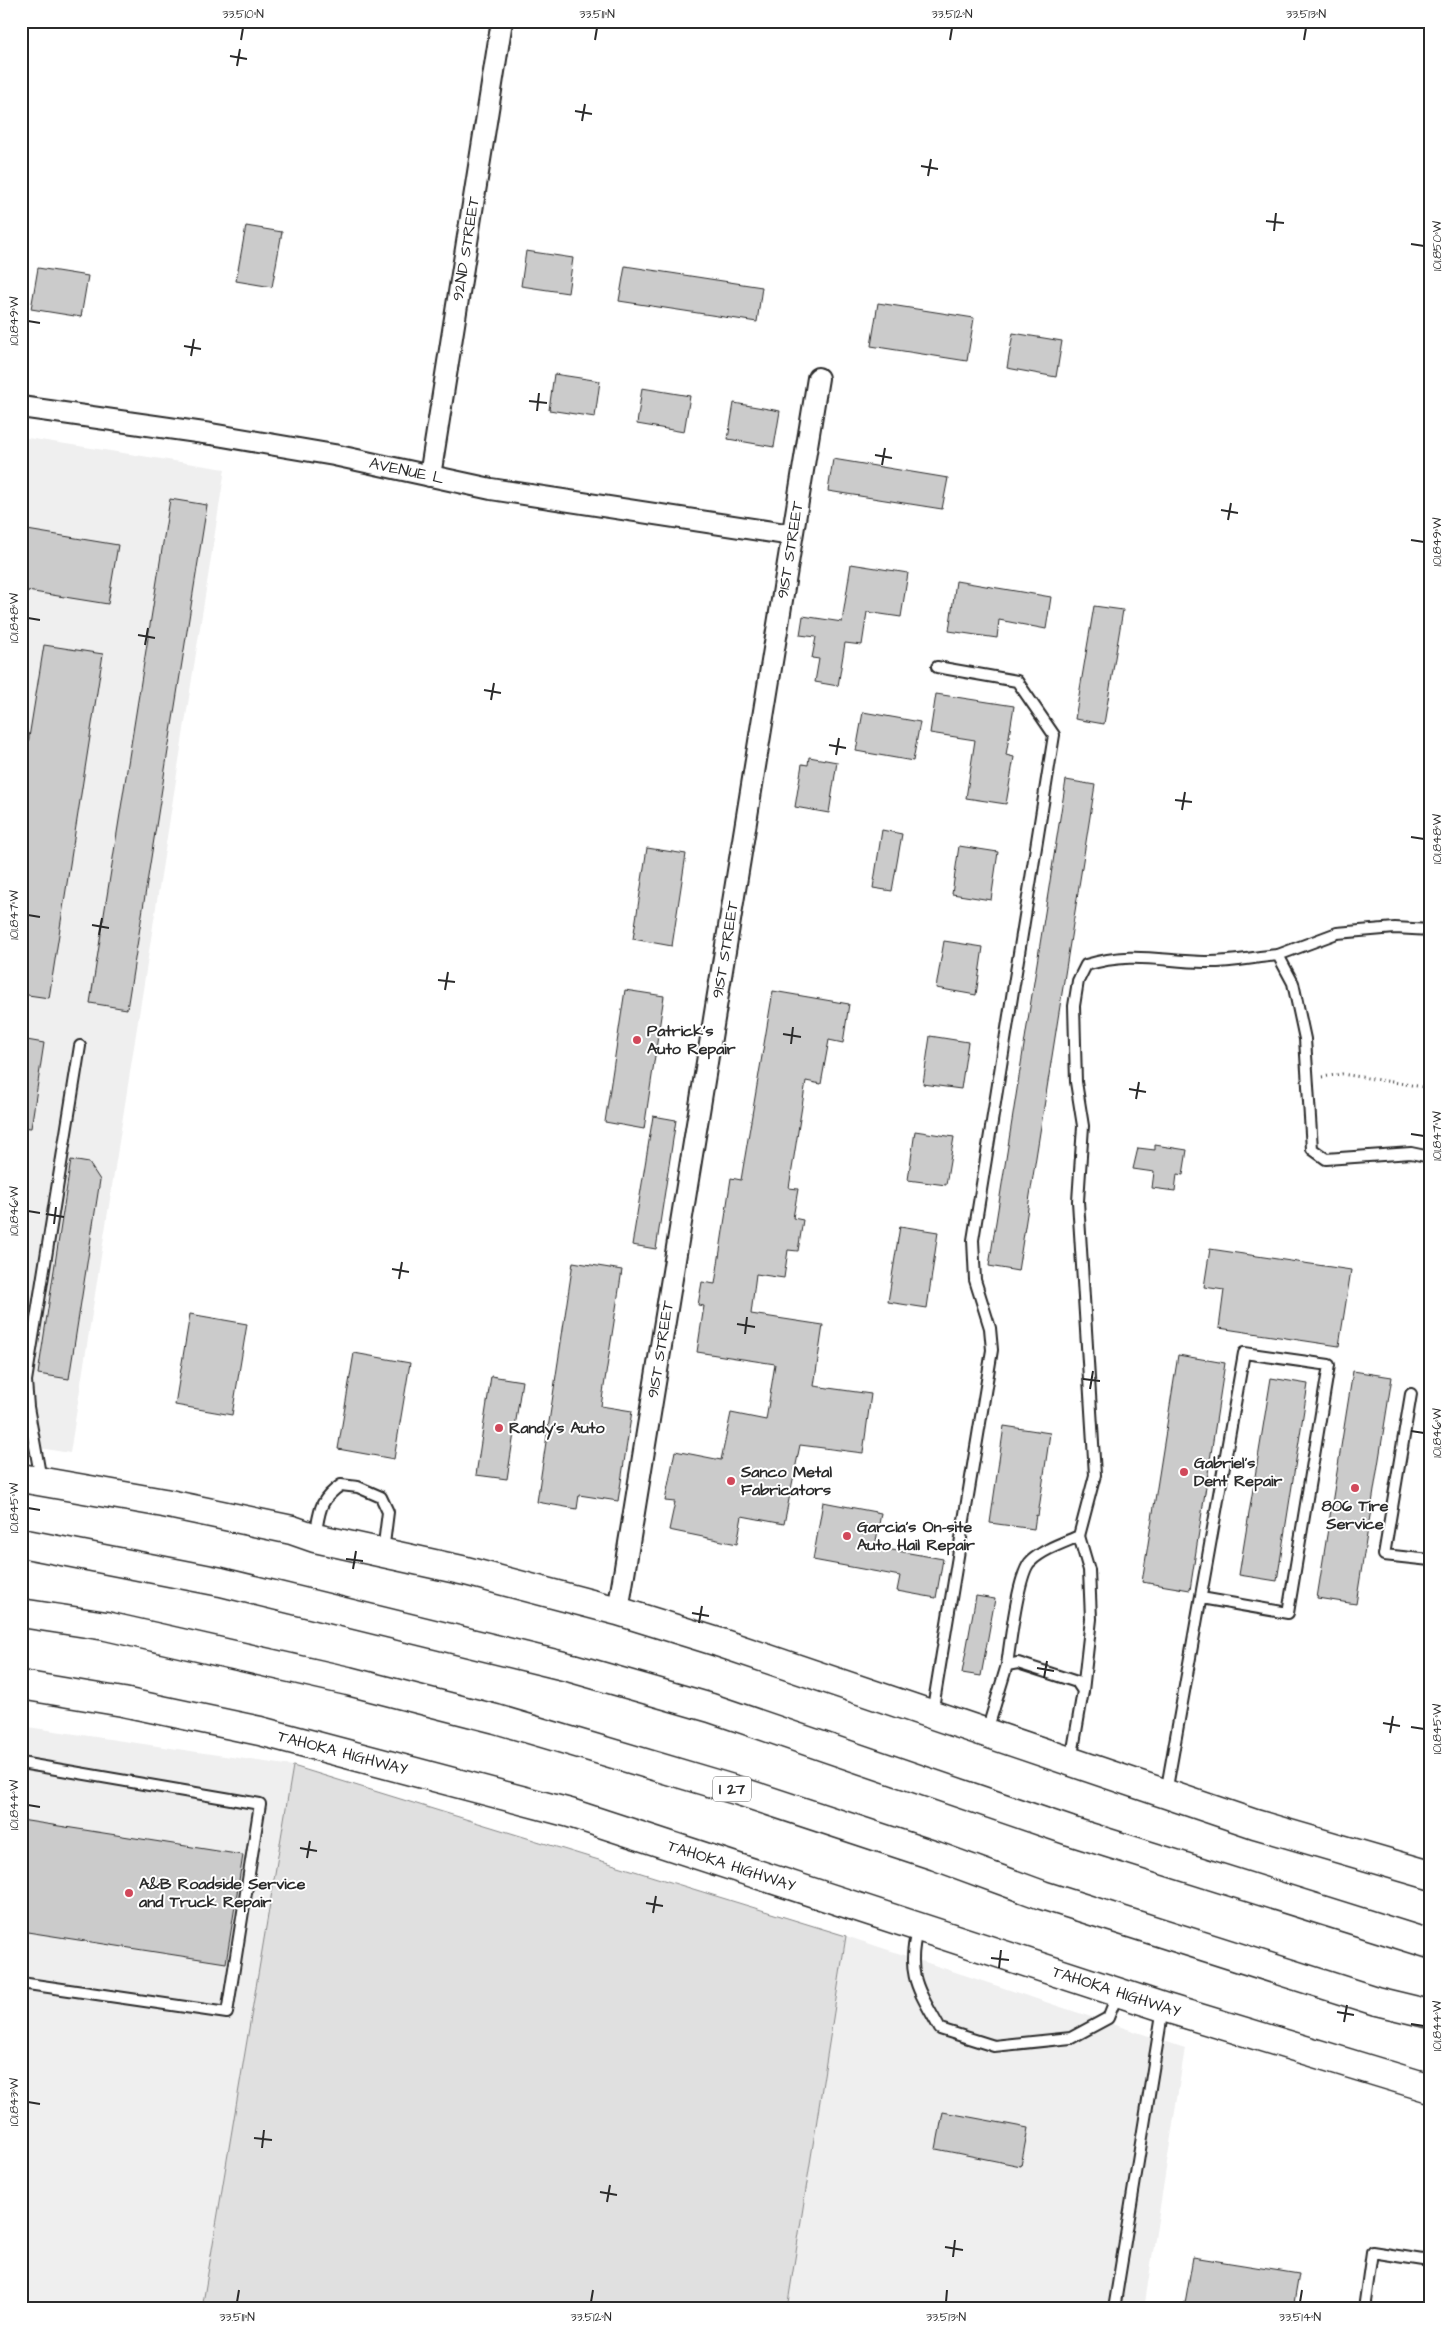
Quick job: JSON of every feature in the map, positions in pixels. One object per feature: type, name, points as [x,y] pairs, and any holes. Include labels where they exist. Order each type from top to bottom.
[{"type":"main road","points":[[31,1479],[164,1502],[292,1530],[315,1538],[466,1571],[618,1611],[718,1642],[1255,1824],[1430,1875]]},
{"type":"main road","points":[[21,1526],[201,1578]]},
{"type":"main road","points":[[21,1543],[201,1578],[562,1665],[711,1708],[1070,1831],[1208,1876],[1430,1944]]},
{"type":"main road","name":"I 27","points":[[21,1613],[133,1632],[338,1679],[496,1719],[739,1791],[936,1856],[1042,1895],[1376,2001],[1430,2014]]},
{"type":"main road","points":[[21,1625],[133,1632]]},
{"type":"main road","name":"TAHOKA HIGHWAY","points":[[21,1685],[123,1702],[260,1731],[491,1791],[602,1823],[1163,2007],[1430,2088]]},
{"type":"street","name":"92ND STREET","points":[[430,476],[502,21]]},
{"type":"street","name":"91ST STREET","points":[[618,1611],[818,378]]},
{"type":"street","name":"AVENUE L","points":[[21,407],[211,434],[334,456],[491,489],[792,535]]},
{"type":"lane","points":[[932,1714],[992,1350],[990,1328],[975,1280],[973,1240],[1054,735],[1017,680],[938,667]]},
{"type":"lane","points":[[1071,1762],[1083,1691],[1091,1619],[1089,1570],[1079,1536],[1095,1475],[1078,1201],[1083,1126],[1076,1072],[1074,1006],[1078,981],[1086,965],[1110,958],[1142,956],[1206,962],[1278,955],[1337,933],[1395,928],[1430,930]]},
{"type":"lane","points":[[1278,955],[1293,983],[1305,1039],[1312,1149],[1326,1159],[1411,1153],[1430,1157]]},
{"type":"lane","points":[[31,1479],[26,1381],[80,1046]]},
{"type":"lane","points":[[1166,1794],[1244,1352],[1329,1365],[1288,1613],[1201,1598]]},
{"type":"lane","points":[[1411,1394],[1384,1554],[1430,1560]]},
{"type":"lane","points":[[315,1538],[321,1502],[328,1494],[341,1485],[358,1487],[381,1497],[388,1512],[383,1552]]},
{"type":"lane","points":[[987,1733],[1007,1665],[1019,1591],[1030,1562],[1055,1546],[1079,1536]]},
{"type":"lane","points":[[1007,1665],[1018,1663],[1077,1682],[1083,1691]]},
{"type":"lane","points":[[21,1764],[260,1804],[227,2013],[21,1983]]},
{"type":"lane","points":[[918,1927],[911,1951],[915,1984],[940,2030],[994,2046],[1071,2038],[1108,2018],[1119,1992]]},
{"type":"lane","points":[[1114,2309],[1163,2007]]},
{"type":"lane","points":[[1364,2309],[1372,2252],[1430,2262]]},
{"type":"path","points":[[1308,1086],[1324,1076],[1342,1074],[1430,1088]]},
{"type":"shaded area","points":[[21,437],[225,469],[70,1453],[21,1445]]},
{"type":"shaded area","points":[[21,1726],[293,1766],[202,2309],[21,2309]]},
{"type":"shaded area","points":[[293,1766],[846,1936],[787,2309],[202,2309]]},
{"type":"shaded area","points":[[846,1936],[1185,2048],[1144,2309],[787,2309]]},
{"type":"building","points":[[246,226],[282,232],[272,287],[236,281]]},
{"type":"building","points":[[526,251],[573,258],[568,293],[521,286]]},
{"type":"building","points":[[625,266],[762,287],[757,322],[619,301]]},
{"type":"building","points":[[38,268],[88,276],[81,317],[31,309]]},
{"type":"building","points":[[878,303],[974,318],[967,361],[871,346]]},
{"type":"building","points":[[1013,333],[1062,341],[1056,377],[1007,368]]},
{"type":"building","points":[[554,374],[600,381],[595,417],[549,410]]},
{"type":"building","points":[[642,388],[690,396],[684,432],[637,424]]},
{"type":"building","points":[[734,403],[780,411],[774,447],[728,439]]},
{"type":"building","points":[[833,459],[948,478],[942,509],[828,491]]},
{"type":"building","points":[[170,499],[207,505],[127,1009],[90,1003]]},
{"type":"building","points":[[21,529],[118,545],[108,604],[21,590]]},
{"type":"building","points":[[851,564],[908,573],[901,617],[867,612],[862,645],[845,643],[838,686],[815,682],[819,659],[812,658],[816,637],[800,635],[803,616],[842,622]]},
{"type":"building","points":[[956,581],[1051,597],[1046,629],[999,620],[997,638],[949,631]]},
{"type":"building","points":[[1094,606],[1123,610],[1104,724],[1075,719]]},
{"type":"building","points":[[44,645],[103,654],[49,998],[21,994],[21,787]]},
{"type":"building","points":[[936,694],[1014,706],[1006,755],[1014,757],[1006,804],[966,798],[975,740],[930,733]]},
{"type":"building","points":[[863,712],[920,722],[913,761],[856,751]]},
{"type":"building","points":[[809,757],[837,762],[829,813],[795,807],[802,764],[808,765]]},
{"type":"building","points":[[1066,780],[1095,785],[1018,1271],[989,1266]]},
{"type":"building","points":[[882,830],[902,834],[892,891],[873,888]]},
{"type":"building","points":[[959,846],[998,852],[991,900],[952,894]]},
{"type":"building","points":[[647,848],[686,854],[672,946],[633,939]]},
{"type":"building","points":[[944,941],[983,947],[976,995],[936,988]]},
{"type":"building","name":"Patrick's Auto Repair","points":[[625,990],[664,996],[644,1129],[605,1122]]},
{"type":"building","points":[[773,991],[849,1004],[843,1043],[829,1040],[821,1084],[806,1081],[789,1188],[798,1189],[793,1218],[803,1220],[798,1251],[788,1250],[784,1278],[756,1274],[751,1314],[823,1325],[814,1386],[871,1394],[863,1453],[800,1445],[784,1524],[742,1516],[737,1544],[669,1530],[675,1502],[665,1501],[675,1451],[721,1460],[731,1413],[766,1420],[775,1364],[697,1352],[704,1306],[698,1305],[702,1282],[715,1284],[731,1178],[741,1180]]},
{"type":"building","points":[[930,1036],[968,1042],[961,1089],[923,1084]]},
{"type":"building","points":[[21,1039],[44,1043],[31,1128],[21,1127]]},
{"type":"building","points":[[653,1116],[676,1120],[656,1249],[632,1245]]},
{"type":"building","points":[[915,1131],[954,1137],[946,1185],[908,1180]]},
{"type":"building","points":[[1155,1145],[1187,1150],[1183,1175],[1177,1174],[1175,1191],[1152,1188],[1154,1172],[1133,1169],[1138,1148],[1155,1150]]},
{"type":"building","points":[[71,1160],[89,1163],[100,1180],[69,1379],[38,1374]]},
{"type":"building","points":[[900,1226],[938,1232],[927,1308],[888,1302]]},
{"type":"building","points":[[1210,1249],[1351,1270],[1339,1346],[1219,1328],[1224,1290],[1204,1287]]},
{"type":"building","points":[[573,1262],[622,1270],[601,1406],[632,1411],[618,1501],[579,1495],[577,1509],[537,1502]]},
{"type":"building","points":[[190,1314],[247,1324],[232,1415],[175,1405]]},
{"type":"building","points":[[354,1353],[410,1363],[394,1459],[338,1449]]},
{"type":"building","name":"Gabriel's Dent Repair","points":[[1178,1355],[1225,1363],[1190,1590],[1142,1582]]},
{"type":"building","name":"806 Tire Service","points":[[1353,1371],[1392,1377],[1356,1604],[1317,1598]]},
{"type":"building","name":"Randy's Auto","points":[[491,1376],[522,1381],[507,1479],[476,1475]]},
{"type":"building","points":[[1271,1378],[1308,1384],[1277,1581],[1239,1575]]},
{"type":"building","points":[[1004,1426],[1050,1433],[1038,1516],[1036,1515],[1034,1529],[990,1523]]},
{"type":"building","name":"Garcia’s On-site Auto Hail Repair","points":[[823,1502],[881,1513],[875,1547],[943,1559],[936,1598],[897,1591],[900,1576],[813,1560]]},
{"type":"building","points":[[976,1596],[995,1599],[981,1676],[962,1673]]},
{"type":"building","name":"A&B Roadside Service and Truck Repair","points":[[21,1820],[243,1855],[226,1963],[21,1931]]},
{"type":"building","points":[[943,2112],[1028,2128],[1021,2166],[936,2149]]},
{"type":"building","points":[[1193,2257],[1299,2274],[1293,2309],[1184,2309]]},
{"type":"place","name":"Patrick's Auto Repair","points":[[637,1040]]},
{"type":"place","name":"Randy's Auto","points":[[499,1428]]},
{"type":"place","name":"Gabriel's Dent Repair","points":[[1184,1472]]},
{"type":"place","name":"Sanco Metal Fabricators","points":[[731,1481]]},
{"type":"place","name":"806 Tire Service","points":[[1355,1488]]},
{"type":"place","name":"Garcia’s On-site Auto Hail Repair","points":[[847,1536]]},
{"type":"place","name":"A&B Roadside Service and Truck Repair","points":[[129,1893]]}]
